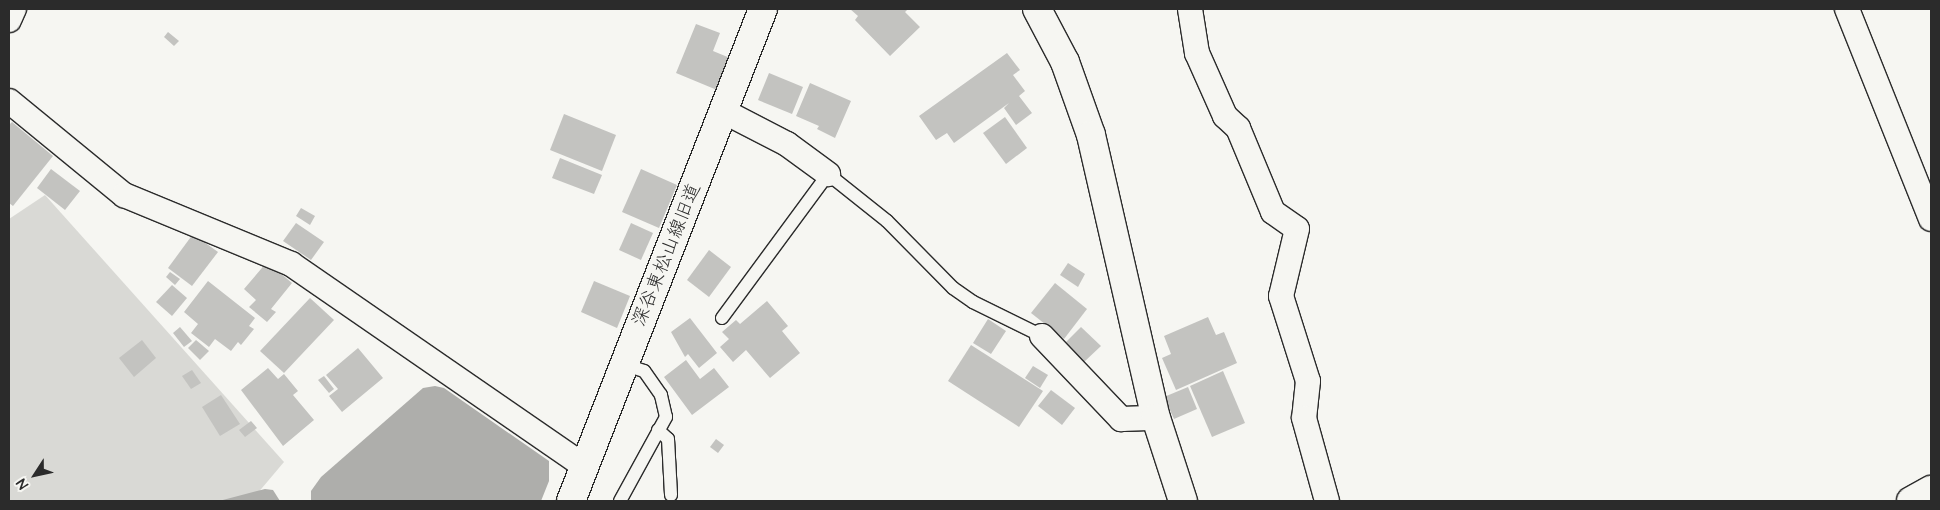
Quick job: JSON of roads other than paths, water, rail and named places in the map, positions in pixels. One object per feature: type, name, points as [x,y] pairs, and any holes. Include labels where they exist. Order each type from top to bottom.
[{"type":"street","points":[[9,20],[14,9]]},
{"type":"street","name":"深谷東松山線旧道","points":[[571,501],[623,364],[725,112],[763,9]]},
{"type":"street","points":[[1037,9],[1065,62],[1091,135],[1156,418],[1183,501]]},
{"type":"street","points":[[1190,9],[1197,53],[1225,116],[1238,128],[1273,212],[1297,229],[1281,296],[1308,381],[1304,418],[1327,501]]},
{"type":"street","points":[[1847,9],[1931,219]]},
{"type":"street","points":[[9,101],[124,195],[291,264],[584,466]]},
{"type":"street","points":[[725,112],[787,144],[828,174]]},
{"type":"street","points":[[1042,336],[1121,419],[1156,418]]},
{"type":"street","points":[[1911,501],[1931,490]]},
{"type":"lane","points":[[722,318],[828,174],[887,221],[953,288],[973,302],[1042,336]]},
{"type":"lane","points":[[620,501],[666,417],[661,395],[644,371],[623,364]]},
{"type":"lane","points":[[658,430],[668,439],[671,495]]}]
